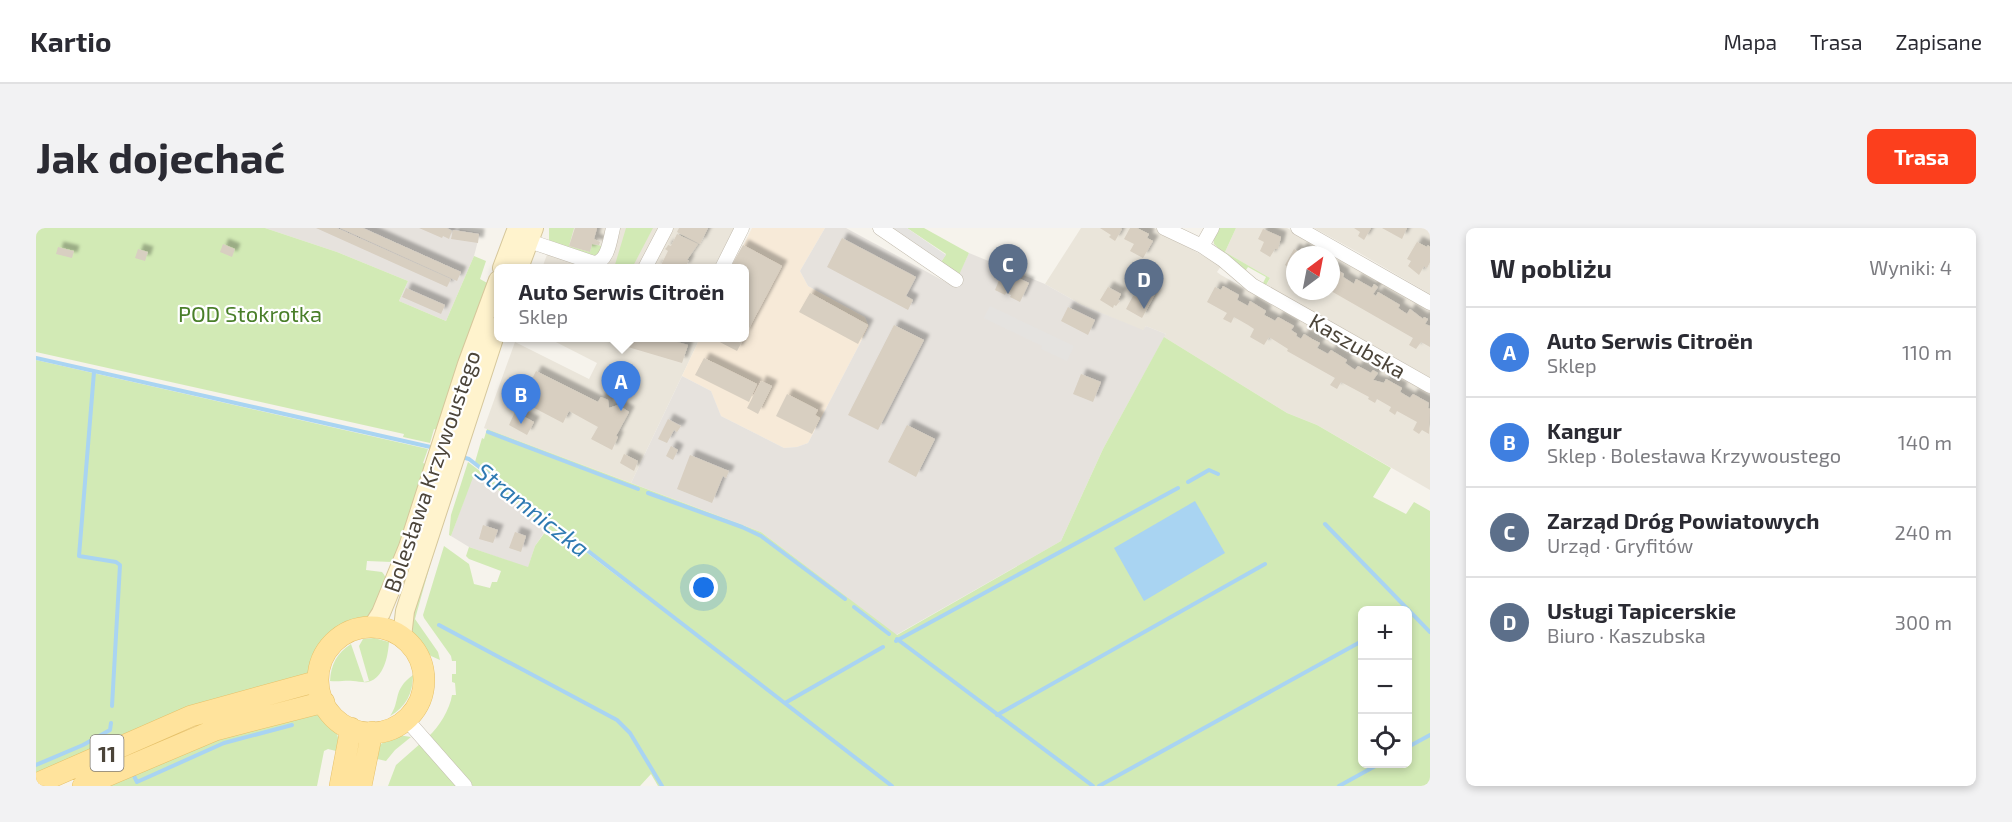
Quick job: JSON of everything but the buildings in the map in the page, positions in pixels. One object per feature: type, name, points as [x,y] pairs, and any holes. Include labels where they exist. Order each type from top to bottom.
[{"type":"main road","points":[[505,264],[527,232]]},
{"type":"main road","points":[[520,264],[527,232]]},
{"type":"main road","name":"Bolesława Krzywoustego","points":[[402,637],[405,611],[448,452],[467,364],[494,290]]},
{"type":"main road","name":"Bolesława Krzywoustego","points":[[372,627],[385,605],[494,336]]},
{"type":"main road","points":[[372,627],[387,629],[402,637],[416,652],[424,675],[420,699],[406,720],[390,729],[372,732],[351,728],[335,718],[324,702],[318,681],[322,662],[332,645],[347,632],[372,627]]},
{"type":"main road","name":"11","points":[[36,784],[191,716],[318,681]]},
{"type":"main road","name":"11","points":[[83,786],[215,730],[324,702]]},
{"type":"main road","points":[[340,786],[351,728]]},
{"type":"main road","points":[[361,786],[372,732]]},
{"type":"street","points":[[527,232],[571,262],[594,263],[604,259],[614,228]]},
{"type":"street","points":[[647,264],[666,228]]},
{"type":"street","points":[[724,264],[742,228]]},
{"type":"street","points":[[880,228],[956,280]]},
{"type":"street","name":"Kaszubska","points":[[1164,228],[1202,246],[1223,260],[1252,285],[1430,386]]},
{"type":"street","points":[[1202,246],[1212,228]]},
{"type":"street","points":[[1298,228],[1430,303]]},
{"type":"street","points":[[406,720],[465,786]]},
{"type":"shaded area","points":[[265,228],[453,228],[480,233],[474,256],[446,321],[399,301],[408,281],[337,252]]},
{"type":"shaded area","points":[[557,228],[737,228],[718,264],[544,264]]},
{"type":"shaded area","points":[[752,228],[825,228],[800,271],[808,286],[865,317],[869,326],[808,443],[797,447],[784,448],[721,416],[711,391],[682,376],[698,342],[749,342],[749,264],[746,264],[753,251],[743,246]]},
{"type":"shaded area","points":[[825,228],[846,228],[953,286],[969,253],[1045,284],[1082,305],[1143,330],[1146,326],[1166,334],[1103,449],[1061,541],[896,635],[761,532],[631,483],[682,376],[711,391],[721,416],[784,448],[808,443],[869,326],[865,317],[808,286],[800,271]]},
{"type":"shaded area","points":[[891,228],[907,228],[946,255],[941,262]]},
{"type":"shaded area","points":[[1081,228],[1154,228],[1221,266],[1217,272],[1221,275],[1430,394],[1430,490],[1317,425],[1287,413],[1164,337],[1166,334],[1146,326],[1143,331],[1082,305],[1045,284]]},
{"type":"shaded area","points":[[1236,228],[1287,228],[1318,246],[1286,246],[1286,297],[1266,286],[1270,278],[1225,252]]},
{"type":"shaded area","points":[[1314,228],[1430,228],[1430,294],[1361,254]]},
{"type":"shaded area","points":[[1340,259],[1430,311],[1430,379],[1291,300],[1340,300]]},
{"type":"shaded area","points":[[990,306],[1074,346],[1067,361],[1041,349],[1042,346],[984,318]]},
{"type":"shaded area","points":[[515,342],[589,379],[597,363],[556,342],[698,342],[631,483],[484,428]]},
{"type":"shaded area","points":[[474,472],[548,527],[535,546],[528,568],[469,547],[451,536]]},
{"type":"green space","name":"POD Stokrotka","points":[[36,228],[265,228],[337,252],[408,281],[399,301],[446,321],[474,256],[486,261],[480,279],[489,284],[439,430],[434,429],[430,443],[403,437],[404,434],[36,352]]},
{"type":"green space","points":[[549,228],[574,228],[569,246],[590,252],[592,244],[602,246],[600,254],[592,256],[549,241]]},
{"type":"green space","points":[[626,228],[653,228],[634,264],[615,264]]},
{"type":"green space","points":[[907,228],[924,228],[969,253],[959,275],[941,262],[946,254]]},
{"type":"green space","points":[[1217,228],[1236,228],[1225,252],[1270,278],[1265,287],[1262,285],[1266,277],[1248,267],[1244,273],[1214,244],[1213,237]]},
{"type":"green space","points":[[1164,337],[1287,413],[1317,425],[1391,468],[1373,497],[1406,514],[1414,502],[1430,511],[1430,786],[658,786],[651,774],[640,786],[473,786],[429,736],[444,717],[452,695],[456,695],[452,674],[456,674],[456,661],[452,661],[451,656],[423,615],[444,546],[469,564],[474,584],[490,588],[492,582],[497,582],[501,571],[469,559],[466,556],[469,547],[528,567],[535,546],[548,528],[475,472],[451,536],[449,535],[451,515],[468,462],[650,601],[652,599],[475,462],[487,429],[761,532],[897,635],[1061,541],[1103,449]]},
{"type":"green space","points":[[36,360],[428,449],[423,463],[428,465],[407,530],[392,562],[367,561],[366,570],[382,572],[386,582],[383,594],[369,616],[330,635],[320,647],[307,674],[36,777]]},
{"type":"green space","points":[[435,547],[415,619],[438,652],[440,660],[424,650],[414,636],[410,621],[431,552]]},
{"type":"green space","points":[[374,638],[389,642],[386,660],[378,676],[373,680],[366,682],[364,682],[369,681],[359,646],[363,639]]},
{"type":"green space","points":[[351,644],[364,682],[330,681],[336,660]]},
{"type":"green space","points":[[413,675],[408,699],[390,716],[399,691],[406,680]]},
{"type":"green space","points":[[318,714],[335,730],[339,739],[340,752],[328,749],[324,751],[317,786],[99,786],[189,746]]},
{"type":"green space","points":[[398,735],[411,737],[386,761],[373,758],[382,743]]},
{"type":"green space","points":[[421,743],[456,786],[388,786],[396,765]]},
{"type":"water","points":[[1195,501],[1225,553],[1144,601],[1114,548]]},
{"type":"waterway","name":"Stramniczka","points":[[36,358],[435,448]]},
{"type":"waterway","points":[[94,372],[79,556],[116,562],[120,565],[112,706]]},
{"type":"waterway","points":[[488,432],[638,489]]},
{"type":"waterway","name":"Stramniczka","points":[[462,457],[469,459],[892,786]]},
{"type":"waterway","points":[[1188,482],[1209,470],[1218,474]]},
{"type":"waterway","points":[[896,641],[1178,488]]},
{"type":"waterway","points":[[648,493],[761,536],[845,599]]},
{"type":"waterway","points":[[1325,524],[1430,632]]},
{"type":"waterway","points":[[997,715],[1265,564]]},
{"type":"waterway","points":[[854,607],[889,634]]},
{"type":"waterway","points":[[439,625],[617,720],[630,733],[662,786]]},
{"type":"waterway","points":[[897,639],[1093,786]]},
{"type":"waterway","points":[[1099,786],[1358,643]]},
{"type":"waterway","points":[[785,703],[883,647]]},
{"type":"waterway","points":[[36,765],[83,745],[110,730],[111,723]]},
{"type":"waterway","points":[[134,776],[137,782],[224,743],[292,725]]},
{"type":"waterway","points":[[1412,745],[1430,735]]},
{"type":"waterway","points":[[1339,786],[1372,768]]},
{"type":"place","name":"Zarząd Dróg Powiatowych","points":[[1008,294]]},
{"type":"place","name":"Usługi Tapicerskie","points":[[1144,309]]},
{"type":"place","name":"Auto Serwis Citroën","points":[[621,411]]},
{"type":"place","name":"Kangur","points":[[521,424]]}]
